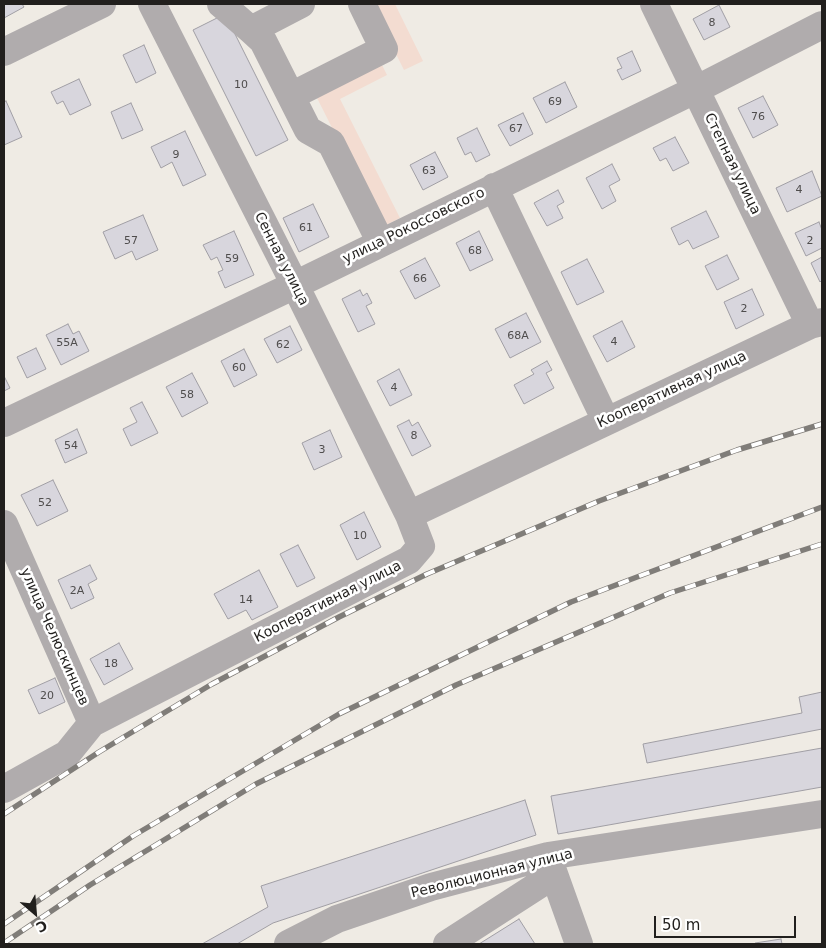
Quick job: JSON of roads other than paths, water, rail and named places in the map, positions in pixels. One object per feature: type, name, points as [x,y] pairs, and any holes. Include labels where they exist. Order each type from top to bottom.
[{"type":"street","points":[[4,52],[102,4]]},
{"type":"street","name":"Сенная улица","points":[[152,4],[295,285],[408,515]]},
{"type":"street","points":[[221,4],[263,41],[308,130],[331,143],[381,243]]},
{"type":"street","points":[[250,30],[301,4]]},
{"type":"street","points":[[291,96],[384,49],[362,4]]},
{"type":"street","name":"Степная улица","points":[[654,4],[695,90],[816,323]]},
{"type":"street","name":"улица Рокоссовского","points":[[4,423],[295,285],[695,90],[822,25]]},
{"type":"street","points":[[494,187],[606,421]]},
{"type":"street","name":"Кооперативная улица","points":[[4,789],[67,754],[92,722],[409,560],[422,546],[408,515],[816,323]]},
{"type":"street","name":"улица Челюскинцев","points":[[4,524],[92,722]]},
{"type":"street","name":"Революционная улица","points":[[288,944],[337,919],[431,887],[822,814]]},
{"type":"street","points":[[447,944],[551,866],[578,944]]},
{"type":"railway","points":[[4,814],[99,752],[212,684],[339,617],[427,574],[599,501],[737,450],[822,424]]},
{"type":"railway","points":[[4,924],[133,836],[339,714],[571,602],[822,507]]},
{"type":"railway","points":[[4,943],[90,885],[256,784],[456,685],[670,593],[822,544]]}]
